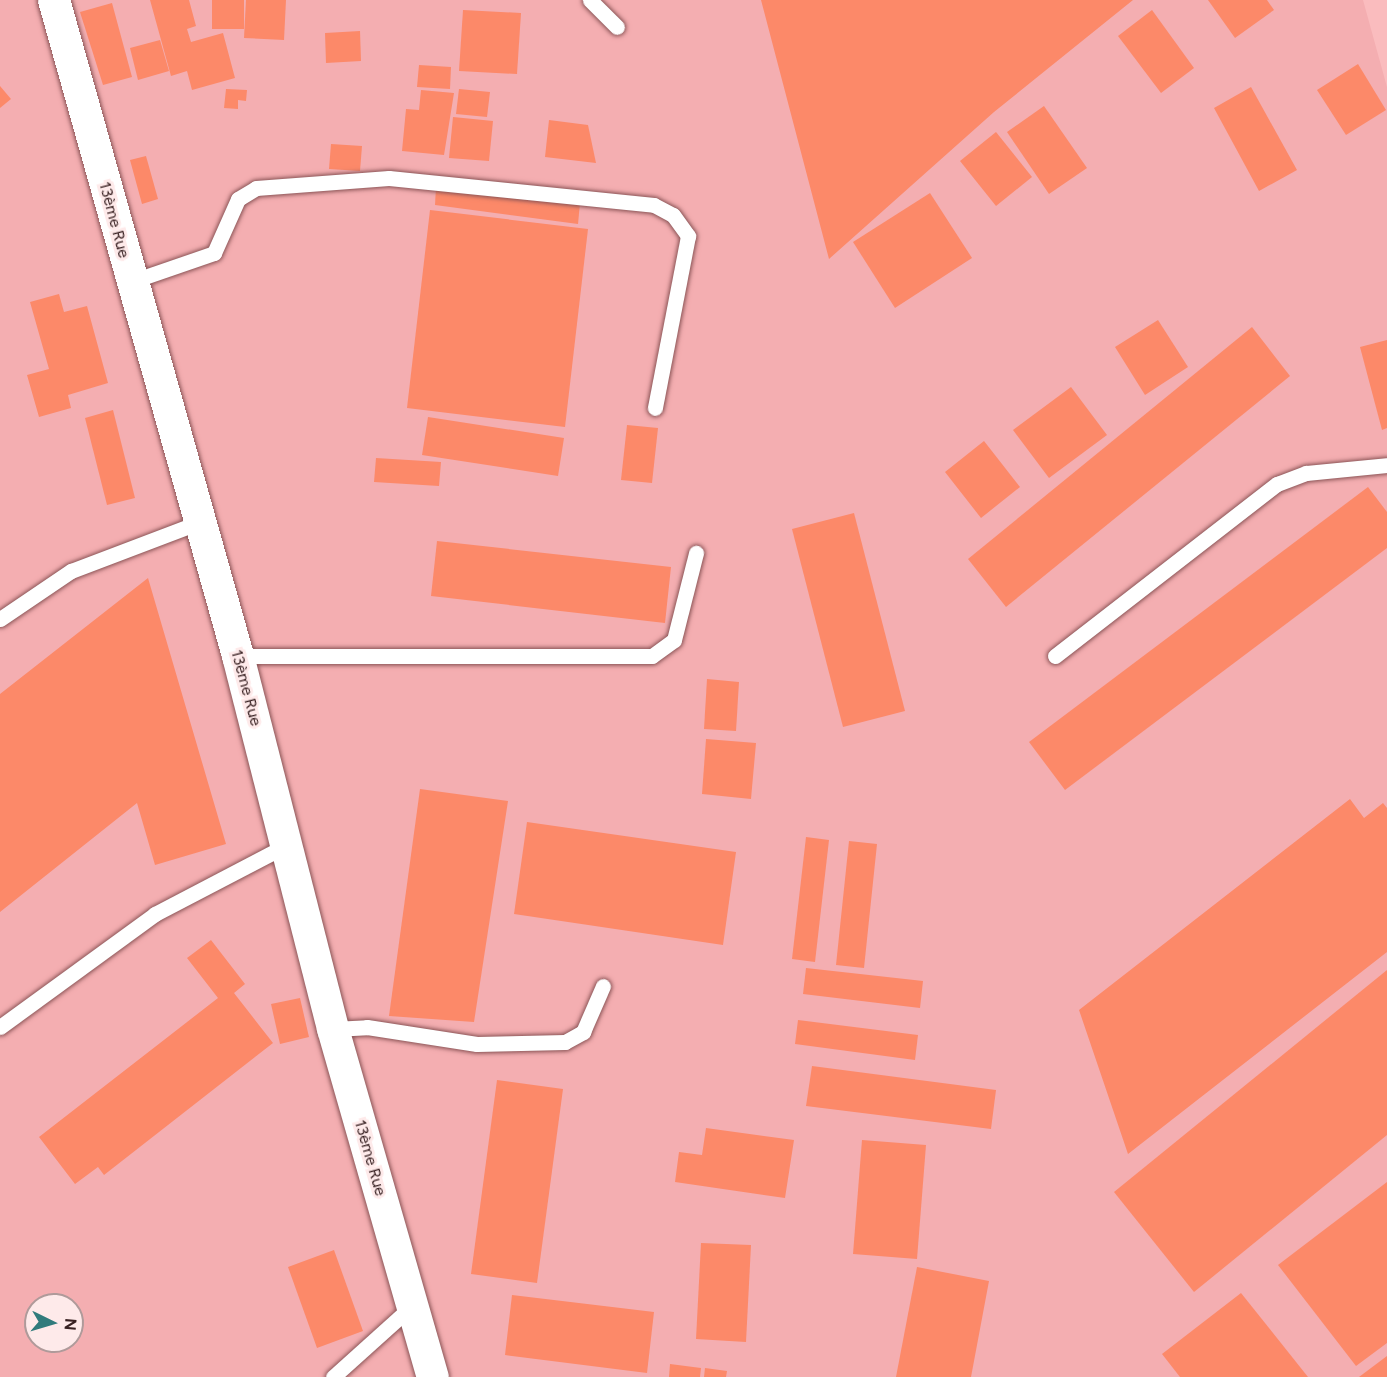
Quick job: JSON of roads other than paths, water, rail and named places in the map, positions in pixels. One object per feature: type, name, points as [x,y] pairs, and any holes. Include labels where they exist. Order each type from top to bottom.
[{"type":"street","name":"13ème Rue","points":[[54,0],[130,282],[238,656],[333,1029],[433,1377]]},
{"type":"lane","points":[[590,0],[617,27]]},
{"type":"lane","points":[[130,282],[214,253],[238,198],[256,188],[389,178],[654,205],[673,215],[688,236],[655,408]]},
{"type":"lane","points":[[1055,656],[1277,484],[1306,473],[1387,465]]},
{"type":"lane","points":[[0,619],[71,571],[200,522]]},
{"type":"lane","points":[[238,656],[652,656],[674,640],[696,553]]},
{"type":"lane","points":[[0,1027],[155,914],[286,845]]},
{"type":"lane","points":[[333,1029],[368,1028],[477,1044],[565,1042],[583,1032],[603,986]]},
{"type":"lane","points":[[333,1377],[413,1305]]}]
